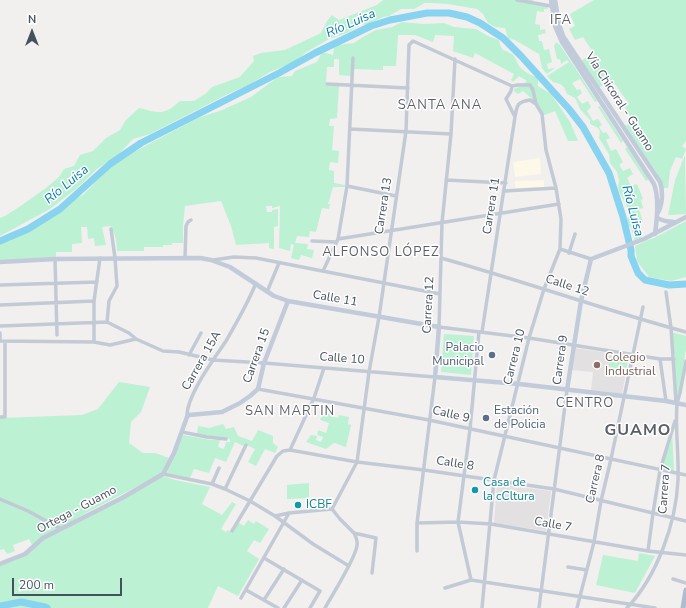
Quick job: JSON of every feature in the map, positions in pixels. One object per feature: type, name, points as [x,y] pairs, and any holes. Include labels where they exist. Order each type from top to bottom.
[{"type":"main road","points":[[683,608],[686,590]]},
{"type":"street","points":[[517,0],[552,8]]},
{"type":"street","name":"Vía Chicoral - Guamo","points":[[551,0],[555,26],[560,38],[568,46],[603,99],[628,138],[654,184],[657,192],[655,234]]},
{"type":"street","name":"Vía Chicoral - Guamo","points":[[552,8],[555,0]]},
{"type":"street","name":"Carrera 13","points":[[332,509],[357,462],[369,372],[379,317],[406,131],[410,42],[413,41],[455,60]]},
{"type":"street","points":[[323,271],[337,241],[347,186],[353,58]]},
{"type":"street","points":[[455,60],[512,86],[530,85],[536,98],[536,104]]},
{"type":"street","name":"Carrera 12","points":[[417,551],[417,523],[435,377],[440,294],[442,223],[451,134],[455,60]]},
{"type":"street","points":[[327,84],[408,88]]},
{"type":"street","points":[[512,86],[506,99],[515,117]]},
{"type":"street","points":[[515,117],[516,107],[522,101],[530,100],[536,104]]},
{"type":"street","name":"Carrera 10","points":[[482,608],[494,480],[504,436],[519,384],[529,338],[544,290],[560,249],[561,219],[559,204],[546,150],[542,114],[536,104]]},
{"type":"street","name":"Carrera 11","points":[[471,580],[458,522],[470,429],[480,332],[505,191],[515,117]]},
{"type":"street","points":[[350,129],[451,134]]},
{"type":"street","points":[[446,180],[506,183]]},
{"type":"street","points":[[347,186],[396,196]]},
{"type":"street","points":[[505,191],[556,188]]},
{"type":"street","points":[[312,241],[337,241],[391,230],[559,204]]},
{"type":"street","points":[[657,216],[666,222],[677,221]]},
{"type":"street","points":[[560,249],[591,259],[644,239],[686,217]]},
{"type":"street","points":[[185,258],[186,226],[191,220]]},
{"type":"street","points":[[0,326],[107,322],[110,302],[116,286],[115,258],[111,229]]},
{"type":"street","points":[[569,253],[575,234]]},
{"type":"street","points":[[211,260],[245,257],[440,294]]},
{"type":"street","points":[[94,342],[94,302],[100,258]]},
{"type":"street","name":"Calle 11","points":[[0,262],[100,258],[200,258],[211,260],[230,267],[256,283],[267,292],[288,301],[438,327],[529,338],[674,360]]},
{"type":"street","name":"Calle 12","points":[[441,258],[491,272],[640,320],[686,332]]},
{"type":"street","points":[[55,259],[57,335]]},
{"type":"street","name":"Carrera 9","points":[[539,608],[573,345],[591,259]]},
{"type":"street","points":[[267,292],[279,263]]},
{"type":"street","points":[[0,285],[97,282]]},
{"type":"street","name":"Carrera 15A","points":[[164,474],[182,432],[188,410],[198,384],[250,299],[256,283]]},
{"type":"street","points":[[666,292],[674,360],[676,403]]},
{"type":"street","name":"Carrera 15","points":[[187,418],[192,414],[222,412],[240,403],[258,389],[264,363],[288,301]]},
{"type":"street","points":[[0,305],[94,302]]},
{"type":"street","name":"Carrera 8","points":[[577,608],[594,542],[601,501],[643,307]]},
{"type":"street","name":"Calle 10","points":[[107,322],[129,333],[136,339],[163,351],[213,360],[475,379],[666,401],[686,405]]},
{"type":"street","points":[[0,332],[5,386],[5,417],[0,417]]},
{"type":"street","points":[[189,355],[201,333]]},
{"type":"street","points":[[2,342],[94,342],[110,345],[136,339]]},
{"type":"street","points":[[660,359],[666,401]]},
{"type":"street","name":"Carrera 7","points":[[627,608],[642,591],[653,572],[673,518],[678,479],[676,403],[680,393],[686,361]]},
{"type":"street","points":[[232,531],[277,456],[283,451],[290,450],[314,398],[324,368]]},
{"type":"street","points":[[0,387],[5,386]]},
{"type":"street","name":"Calle 9","points":[[258,389],[429,420],[684,475]]},
{"type":"street","points":[[648,551],[660,470],[676,418]]},
{"type":"street","points":[[182,432],[207,438],[226,439]]},
{"type":"street","points":[[225,489],[246,445]]},
{"type":"street","name":"Calle 8","points":[[290,450],[357,462],[554,489],[686,521]]},
{"type":"street","points":[[212,484],[220,468]]},
{"type":"street","points":[[164,474],[212,484],[250,501],[275,516],[313,544],[349,566]]},
{"type":"street","name":"Ortega - Guamo","points":[[0,564],[25,554],[41,539],[122,498],[164,474]]},
{"type":"street","points":[[0,499],[28,511],[61,529]]},
{"type":"street","points":[[275,516],[289,513],[332,509],[354,533],[358,546],[349,566],[324,608]]},
{"type":"street","points":[[241,598],[289,513]]},
{"type":"street","name":"Calle 7","points":[[417,523],[458,522],[491,524],[648,551],[686,555]]},
{"type":"street","points":[[354,533],[376,538],[372,573]]},
{"type":"street","points":[[264,558],[320,591],[310,608]]},
{"type":"street","points":[[568,567],[587,570]]},
{"type":"street","points":[[264,600],[284,569]]},
{"type":"street","points":[[673,579],[686,583]]},
{"type":"street","points":[[284,608],[302,580]]},
{"type":"street","points":[[445,588],[471,580],[484,581],[655,608]]},
{"type":"street","points":[[246,590],[278,608]]},
{"type":"shaded area","points":[[540,158],[541,174],[515,177],[513,162]]},
{"type":"shaded area","points":[[544,180],[544,187],[515,188],[515,181]]},
{"type":"shaded area","points":[[575,348],[629,356],[622,394],[591,390],[593,372],[571,370]]},
{"type":"shaded area","points":[[497,484],[551,491],[546,531],[494,523]]},
{"type":"green space","points":[[383,0],[533,0],[534,4],[547,5],[548,9],[544,9],[544,12],[537,11],[535,24],[540,25],[540,30],[545,29],[546,33],[538,35],[539,41],[542,41],[544,50],[549,49],[552,62],[547,64],[548,69],[555,68],[547,74],[542,68],[539,54],[515,40],[508,38],[505,28],[495,27],[488,23],[483,14],[477,9],[448,4],[425,3],[414,9],[401,9],[389,16],[383,17],[367,25],[361,24],[347,33],[329,39],[305,53],[296,61],[270,72],[250,84],[150,134],[133,139],[119,154],[97,169],[77,188],[50,209],[0,236],[0,218],[46,188],[59,177],[64,169],[74,166],[80,155],[93,151],[106,138],[120,130],[125,121],[139,108],[161,112],[169,109],[180,101],[194,101],[205,94],[212,87],[240,77],[254,61],[253,56],[261,53],[285,50],[321,33],[332,15],[339,20],[377,5]]},
{"type":"green space","points":[[594,0],[686,0],[686,141],[682,146],[686,149],[682,159],[676,157],[670,171],[668,188],[663,188],[657,173],[625,126],[633,121],[625,108],[629,104],[615,84],[607,82],[599,88],[581,61],[588,56],[590,59],[595,55],[583,37],[575,40],[569,29],[575,26],[570,14]]},
{"type":"green space","points":[[402,22],[423,24],[444,23],[454,27],[476,29],[499,40],[502,49],[513,55],[523,70],[538,78],[538,86],[551,94],[570,122],[578,141],[568,141],[555,111],[542,116],[530,97],[523,91],[518,94],[514,91],[514,89],[527,81],[519,76],[513,82],[511,80],[514,74],[475,53],[473,58],[453,51],[454,36],[435,35],[433,42],[415,35],[398,35],[396,66],[383,66],[383,70],[354,69],[351,76],[339,75],[339,59],[334,59],[334,67],[327,67],[325,85],[339,86],[337,118],[330,119],[329,126],[334,126],[332,150],[339,151],[338,163],[330,162],[329,170],[334,171],[334,183],[345,185],[345,187],[333,187],[328,204],[330,204],[329,209],[322,208],[316,232],[310,231],[309,237],[297,236],[295,243],[308,244],[307,249],[314,250],[312,258],[301,255],[299,260],[291,258],[294,245],[291,244],[290,251],[279,248],[280,206],[272,208],[272,206],[266,206],[267,212],[272,212],[272,210],[278,209],[278,226],[274,227],[274,249],[269,248],[269,243],[236,245],[231,226],[221,201],[185,206],[183,243],[172,243],[172,245],[163,245],[163,247],[144,247],[144,251],[117,251],[116,239],[111,226],[102,227],[106,245],[95,246],[94,238],[88,239],[87,227],[81,227],[82,243],[72,244],[72,252],[56,252],[56,257],[0,260],[0,243],[32,229],[76,198],[83,195],[108,169],[130,154],[198,118],[222,110],[251,97],[278,77],[292,76],[295,71],[317,62],[322,52],[333,55],[334,48],[338,45],[354,43],[376,30],[392,27]]},
{"type":"green space","points":[[556,42],[560,45],[597,101],[595,102],[580,79],[572,83],[577,90],[580,89],[582,93],[577,97],[582,104],[588,101],[591,107],[587,111],[593,121],[598,119],[602,125],[599,127],[603,133],[606,132],[610,138],[606,140],[611,151],[616,149],[623,162],[619,165],[623,171],[630,168],[633,174],[627,178],[631,186],[637,184],[643,199],[641,200],[643,208],[639,209],[643,222],[638,224],[642,239],[635,241],[631,228],[627,224],[627,219],[631,214],[619,192],[617,172],[610,163],[609,154],[599,138],[600,131],[598,128],[590,124],[590,120],[580,109],[575,98],[567,94],[564,87],[553,82],[547,76],[569,62],[567,60],[561,64],[560,59],[557,59],[554,46]]},
{"type":"green space","points":[[600,106],[623,141],[621,143],[598,107]]},
{"type":"green space","points":[[627,147],[649,179],[646,181],[625,149]]},
{"type":"green space","points":[[685,155],[686,214],[668,215],[675,180]]},
{"type":"green space","points":[[686,221],[686,277],[671,281],[649,277],[637,261],[635,246]]},
{"type":"green space","points":[[671,332],[686,336],[686,349],[678,401],[674,401],[675,359]]},
{"type":"green space","points":[[444,334],[474,336],[471,375],[441,372]]},
{"type":"green space","points":[[611,355],[628,358],[626,369],[609,367]]},
{"type":"green space","points":[[119,382],[150,387],[141,412],[131,422],[129,443],[143,453],[155,453],[169,458],[161,474],[43,536],[32,545],[29,539],[13,545],[15,551],[7,554],[4,549],[0,550],[0,418],[82,415],[98,409]]},
{"type":"green space","points":[[323,413],[330,414],[330,416],[338,418],[339,415],[349,417],[348,424],[351,425],[346,447],[334,443],[326,449],[306,442],[311,435],[317,436],[316,440],[321,442],[323,437],[317,435],[318,430],[326,433],[329,423],[320,420]]},
{"type":"green space","points":[[223,424],[226,429],[234,427],[238,436],[252,441],[258,430],[273,436],[273,443],[278,447],[275,453],[265,449],[256,466],[248,462],[255,449],[235,442],[226,462],[215,458],[209,473],[194,469],[190,478],[165,473],[183,435],[211,440],[220,440],[218,447],[224,449],[226,442],[230,442],[230,439],[197,434],[198,426],[209,428]]},
{"type":"green space","points":[[672,430],[674,471],[662,468]]},
{"type":"green space","points":[[163,476],[210,487],[202,504],[222,515],[232,502],[236,504],[221,529],[226,532],[228,530],[232,533],[239,523],[244,526],[248,520],[254,524],[256,521],[269,529],[260,543],[254,540],[247,551],[259,559],[238,596],[218,586],[208,608],[0,608],[0,566],[18,559],[44,539]]},
{"type":"green space","points":[[309,483],[309,498],[287,499],[287,485]]},
{"type":"green space","points":[[639,553],[655,556],[635,593],[596,585],[603,555],[638,561]]},
{"type":"waterway","name":"Río Luisa","points":[[0,241],[28,229],[60,209],[110,164],[141,143],[279,73],[315,53],[371,26],[390,20],[427,13],[449,13],[467,17],[480,23],[503,38],[569,109],[583,127],[609,173],[623,217],[631,250],[631,256],[638,273],[645,280],[669,285],[686,284]]},
{"type":"waterway","points":[[0,606],[21,602],[47,608]]},
{"type":"place","name":"Palacio Municipal","points":[[492,355]]},
{"type":"place","name":"Colegio Industrial","points":[[597,365]]},
{"type":"place","name":"Estación de Policia","points":[[486,418]]},
{"type":"place","name":"Casa de la cCltura","points":[[475,490]]},
{"type":"place","name":"ICBF","points":[[298,505]]},
{"type":"district","name":"IFA","points":[[561,21]]},
{"type":"district","name":"SANTA ANA","points":[[440,106]]},
{"type":"district","name":"ALFONSO LÓPEZ","points":[[381,253]]},
{"type":"district","name":"CENTRO","points":[[585,404]]},
{"type":"district","name":"SAN MARTIN","points":[[290,412]]},
{"type":"district","name":"GUAMO","points":[[638,431]]}]
